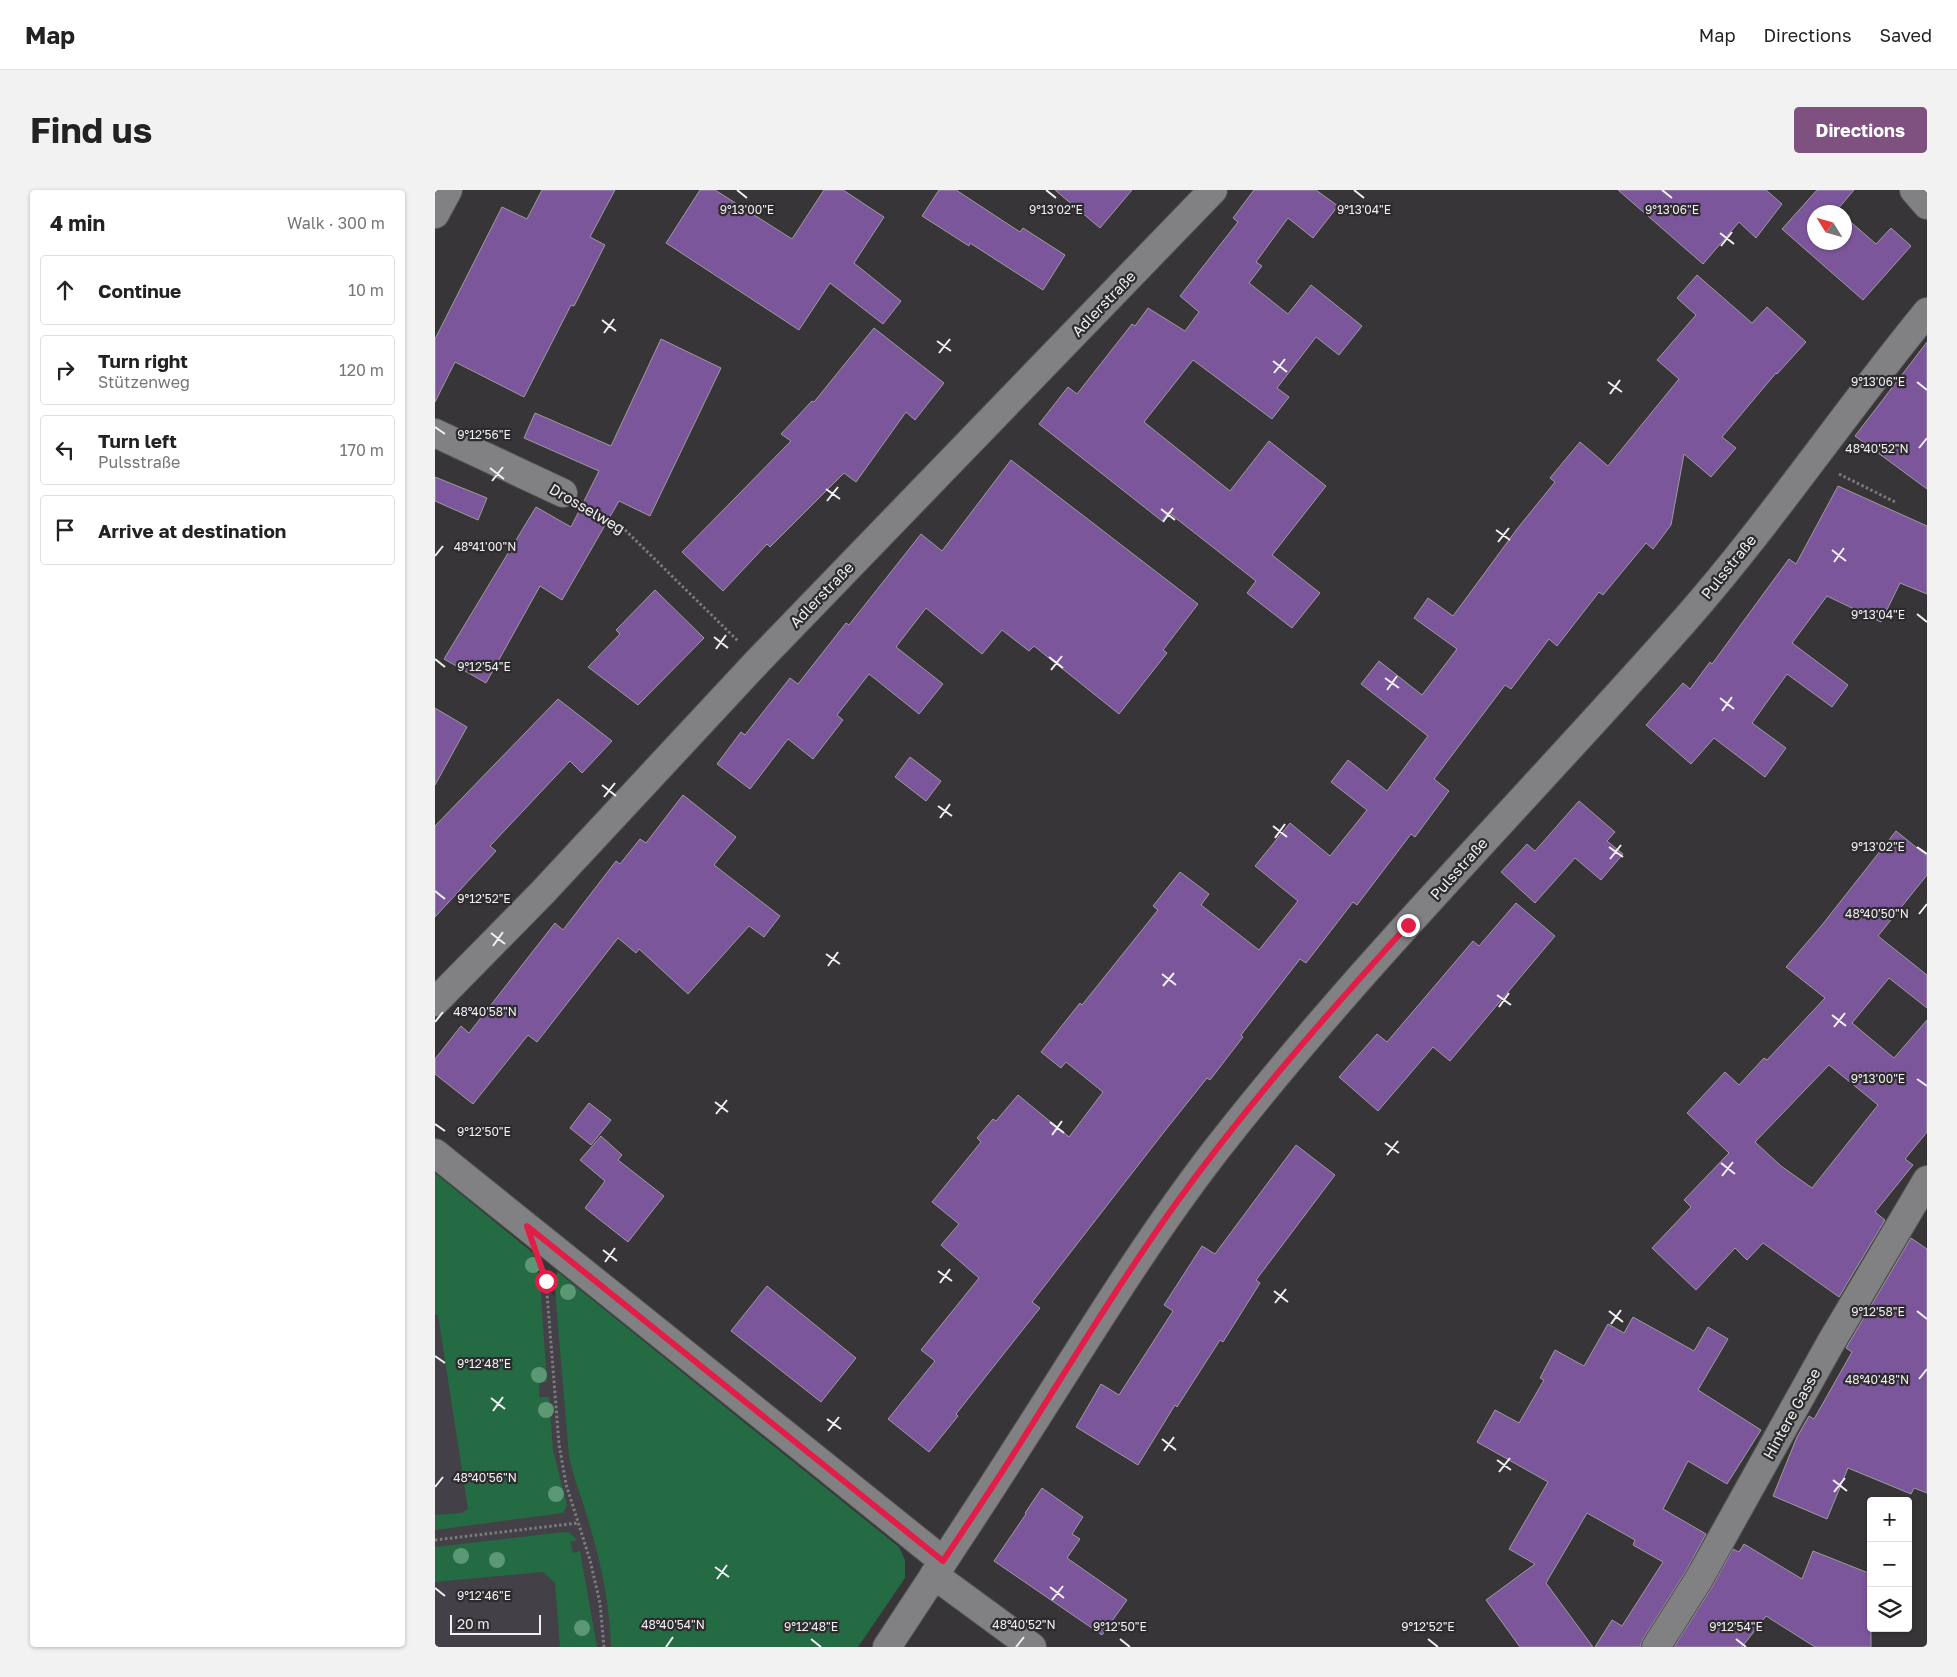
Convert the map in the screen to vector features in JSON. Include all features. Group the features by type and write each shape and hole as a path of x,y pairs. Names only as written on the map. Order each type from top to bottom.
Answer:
{"street":[{"path":"435,214 448,190"},
{"name":"Adlerstraße","path":"435,1002 543,892 759,661 1213,190"},
{"path":"1914,190 1927,206"},
{"name":"Pulsstraße","path":"887,1647 1131,1269 1177,1202 1248,1109 1347,992 1730,568 1927,312"},
{"name":"Drosselweg","path":"435,433 563,493"},
{"path":"435,1153 1033,1647"},
{"name":"Hintere Gasse","path":"1656,1647 1699,1579 1830,1344 1927,1180"}],"path":[{"path":"1812,461 1897,503"},
{"name":"Drosselweg","path":"563,493 621,526 759,661"},
{"path":"543,1272 546,1281 559,1444 566,1484 590,1560 600,1604 604,1647"},
{"path":"435,1540 578,1523"}],"shaded area":[{"path":"435,1199 893,1570 842,1647 435,1647"}],"green space":[{"path":"435,1173 533,1253 540,1282 547,1382 539,1382 539,1397 549,1397 553,1450 567,1506 563,1513 435,1530 435,1515 461,1513 468,1509 438,1315 435,1315"},
{"path":"558,1272 899,1547 905,1560 905,1578 858,1647 611,1647 608,1606 600,1564 569,1456 554,1278"},
{"path":"564,1532 570,1533 577,1540 570,1542 573,1553 580,1551 597,1647 560,1647 555,1583 543,1572 435,1582 435,1547"}],"building":[{"path":"542,190 615,190 590,237 605,245 574,306 571,305 524,397 455,362 435,402 435,339 502,207 527,219"},
{"path":"700,190 715,190 792,239 824,190 843,190 884,217 854,263 901,301 883,324 830,283 799,330 666,243"},
{"path":"939,190 956,190 1020,232 1023,228 1065,255 1043,290 970,243 969,246 922,216"},
{"path":"1055,190 1132,190 1100,228"},
{"path":"1254,190 1316,190 1338,206 1313,238 1288,218 1256,262 1262,266 1249,283 1288,314 1311,285 1362,326 1339,355 1316,337 1277,388 1289,397 1272,419 1193,360 1144,422 1230,491 1269,441 1326,486 1272,555 1320,593 1292,628 1247,593 1256,581 1168,512 1162,521 1039,424 1068,387 1077,394 1132,324 1135,326 1148,308 1185,331 1199,312 1180,296 1238,222 1233,218"},
{"path":"1618,190 1766,190 1782,204 1756,238 1739,222 1703,264"},
{"path":"1817,190 1854,190 1841,205 1807,205 1807,250 1852,250 1852,223 1876,244 1891,228 1911,246 1863,300 1782,229"},
{"path":"1697,275 1752,323 1767,307 1806,342 1776,373 1722,437 1736,448 1711,477 1684,454 1671,525 1653,549 1646,543 1603,595 1599,592 1557,646 1549,639 1511,689 1505,685 1434,779 1449,791 1415,837 1411,834 1357,905 1353,902 1306,963 1300,959 1241,1035 1243,1037 1210,1080 1207,1078 1032,1302 1040,1308 956,1414 958,1416 929,1452 888,1419 935,1361 921,1350 979,1278 941,1245 959,1224 932,1202 981,1142 977,1138 993,1119 996,1121 1018,1095 1069,1137 1103,1092 1066,1062 1061,1068 1041,1052 1080,1003 1082,1005 1158,910 1153,906 1180,872 1209,894 1201,905 1259,950 1298,901 1255,866 1290,823 1330,856 1367,810 1331,782 1348,760 1387,791 1428,736 1361,684 1379,661 1422,695 1457,649 1414,618 1428,598 1453,616 1517,529 1555,482 1550,478 1580,442 1608,466 1679,379 1657,360 1696,315 1677,298"},
{"path":"874,328 944,383 915,420 906,412 856,482 844,473 770,547 767,544 723,591 682,552 791,441 781,434 812,401 814,402"},
{"path":"661,339 721,368 650,516 619,501 562,600 540,586 486,683 444,659 536,507 571,527 599,471 524,438 535,413 611,446"},
{"path":"1927,342 1927,489 1855,436"},
{"path":"1011,460 1198,604 1163,650 1167,653 1119,714 1034,646 1029,651 1002,630 982,654 926,608 896,647 943,684 919,714 869,674 837,715 843,720 813,759 788,739 750,789 717,764 741,732 745,735 790,678 798,684 846,623 849,625 921,534 942,551"},
{"path":"435,477 487,498 478,520 435,501"},
{"path":"1838,486 1927,526 1927,594 1900,583 1881,622 1827,596 1792,643 1848,685 1832,707 1787,674 1752,723 1786,748 1765,777 1714,738 1691,764 1646,725 1683,683 1690,689 1710,662 1712,664 1789,559 1796,564"},
{"path":"655,590 704,638 638,705 588,667 620,634 616,630"},
{"path":"558,699 612,741 582,773 570,761 490,846 496,851 435,917 435,826"},
{"path":"435,708 467,727 435,785"},
{"path":"910,757 941,781 926,801 895,777"},
{"path":"683,795 736,837 714,865 780,916 764,937 749,926 688,994 639,949 636,953 618,938 537,1042 528,1035 473,1104 435,1074 435,1059 461,1026 469,1033 555,923 563,930 616,861 620,864 640,839 646,843"},
{"path":"1579,801 1615,832 1607,841 1623,854 1601,880 1575,858 1535,903 1501,872 1527,844 1535,851"},
{"path":"1896,831 1927,856 1927,875 1878,936 1927,975 1927,1008 1889,978 1852,1023 1894,1058 1927,1020 1927,1132 1905,1159 1913,1165 1875,1212 1885,1220 1839,1297 1763,1243 1747,1260 1735,1248 1696,1290 1652,1248 1691,1207 1684,1200 1729,1153 1687,1113 1725,1072 1739,1085 1764,1058 1767,1060 1825,998 1786,967 1822,925","holes":["1829,1065 1878,1105 1812,1188 1781,1166 1755,1142"]},
{"path":"1516,903 1555,936 1450,1061 1433,1047 1378,1111 1339,1077 1377,1034 1387,1042 1473,941 1479,946"},
{"path":"589,1103 611,1120 591,1145 570,1128"},
{"path":"601,1136 622,1155 618,1160 664,1196 628,1242 585,1208 605,1181 580,1160"},
{"path":"1296,1145 1335,1175 1256,1280 1260,1283 1223,1342 1220,1340 1177,1407 1175,1405 1138,1465 1076,1427 1101,1384 1119,1395 1173,1311 1164,1305 1202,1246 1215,1254"},
{"path":"1911,1238 1927,1249 1927,1493 1914,1488 1911,1494 1848,1468 1827,1519 1773,1496 1797,1437 1809,1416 1814,1419 1852,1352 1846,1348"},
{"path":"767,1286 856,1358 821,1402 731,1331"},
{"path":"1633,1317 1694,1351 1708,1327 1728,1339 1698,1390 1761,1430 1727,1484 1688,1461 1663,1509 1706,1534 1640,1647 1595,1647 1612,1620 1622,1626 1663,1562 1633,1545 1635,1540 1587,1513 1546,1583 1593,1647 1520,1647 1486,1600 1535,1564 1509,1549 1548,1482 1477,1442 1495,1410 1519,1423 1544,1380 1540,1378 1555,1350 1584,1366 1608,1324 1624,1333"},
{"path":"1042,1488 1083,1517 1072,1534 1080,1539 1067,1558 1127,1600 1102,1635 994,1561"},
{"path":"1744,1544 1802,1579 1813,1551 1867,1572 1867,1632 1871,1632 1871,1647 1815,1647 1766,1616 1742,1647 1674,1647 1712,1587 1733,1549 1739,1552"}],"route":[{"path":"546,1281 527,1226 943,1561 1086,1338 1177,1202 1248,1109 1347,992 1408,925"}]}
